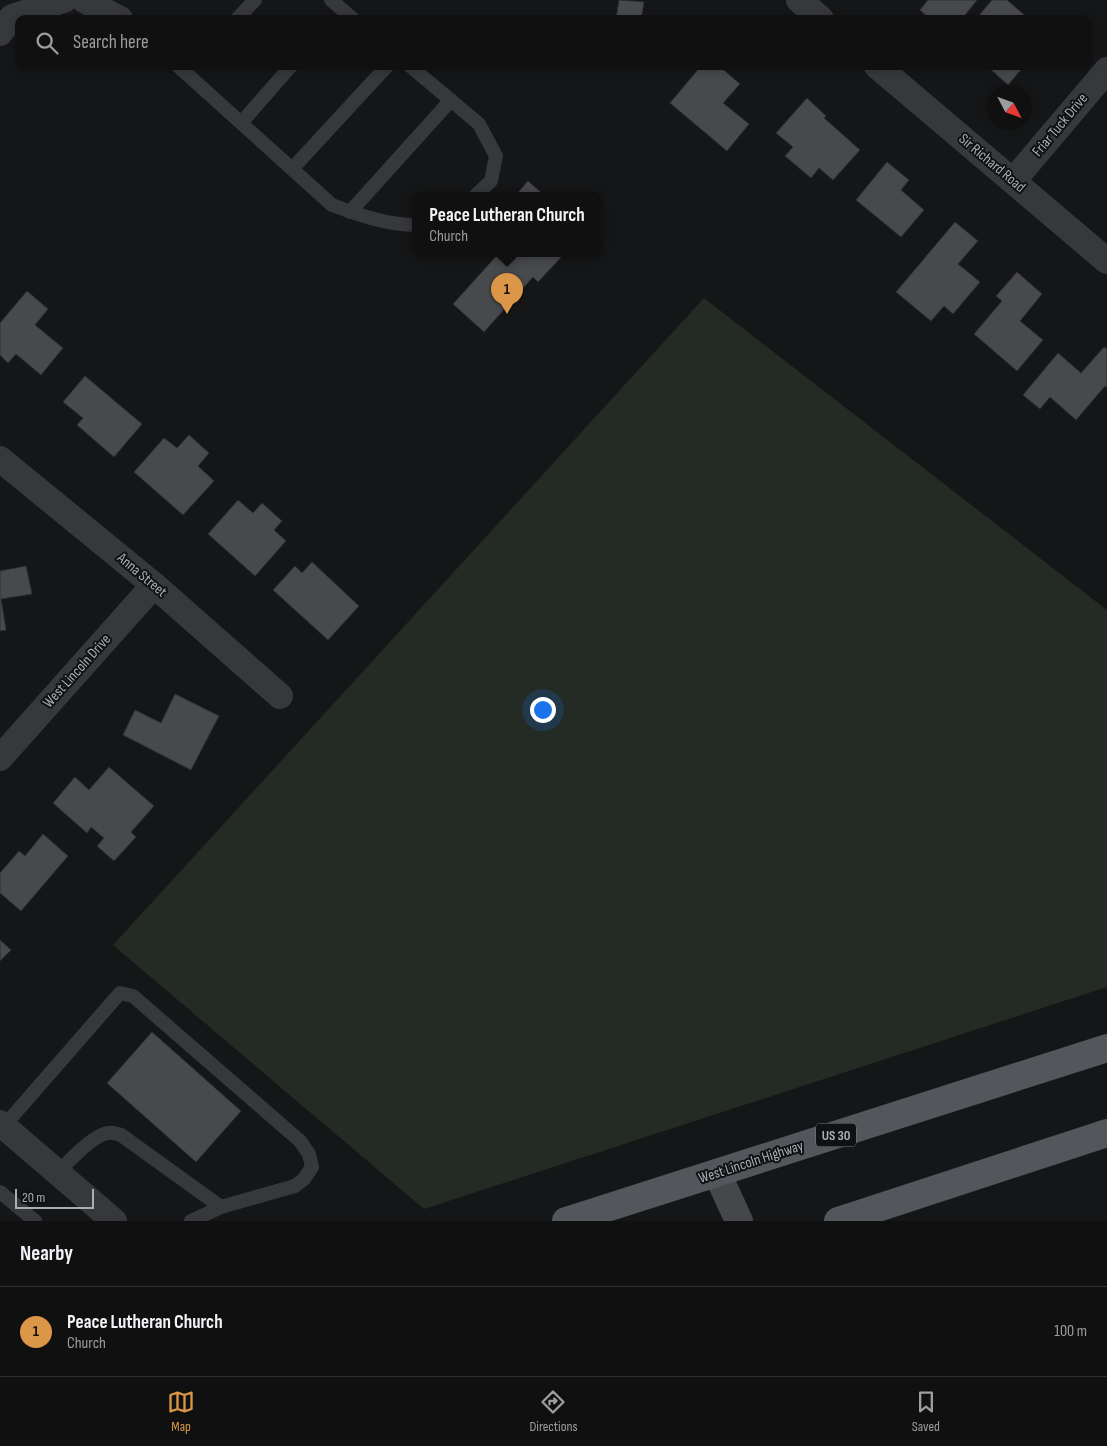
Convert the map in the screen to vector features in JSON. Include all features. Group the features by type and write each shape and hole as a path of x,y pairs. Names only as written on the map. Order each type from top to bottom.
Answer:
{"main road":[{"name":"West Lincoln Highway","path":"566,1221 1107,1048"},
{"path":"838,1221 1107,1132"}],"street":[{"path":"18,15 64,0"},
{"path":"84,0 112,15"},
{"path":"799,0 816,15"},
{"path":"0,33 12,17 15,16"},
{"name":"Sir Richard Road","path":"883,70 1107,261"},
{"name":"Friar Tuck Drive","path":"1013,181 1107,70"},
{"name":"Anna Street","path":"0,459 154,585 280,696"},
{"name":"West Lincoln Drive","path":"0,758 154,585"},
{"path":"2,1124 58,1172 102,1218"},
{"path":"717,1173 738,1221"}],"lane":[{"path":"241,15 255,0"},
{"path":"331,0 338,14"},
{"path":"187,70 241,123 332,205 350,212 399,225 412,225"},
{"path":"241,123 287,70"},
{"path":"292,169 383,70"},
{"path":"415,70 479,124 496,156 491,181 479,192"},
{"path":"350,212 451,100"},
{"path":"2,1124 120,993 133,996 300,1141 309,1154 312,1167 304,1179 295,1186 221,1207 190,1221"},
{"path":"58,1172 89,1143 108,1132 121,1135 221,1207"},
{"path":"0,1192 35,1221"}],"shaded area":[{"path":"704,298 1107,610 1107,987 424,1209 113,945"}],"building":[{"path":"619,0 644,2 642,15 617,15"},
{"path":"928,0 977,0 965,15 926,15 920,10"},
{"path":"992,0 1007,0 1024,15 979,15"},
{"path":"698,70 724,70 740,84 723,103 749,124 727,151 670,103"},
{"path":"991,70 1021,70 1008,85"},
{"path":"807,98 826,116 824,118 860,150 833,180 819,168 811,178 785,156 793,147 776,133"},
{"path":"887,162 909,180 901,190 924,210 901,237 856,200"},
{"path":"528,181 541,192 519,192"},
{"path":"955,222 978,241 958,264 980,282 953,314 944,306 931,321 896,292"},
{"path":"495,257 561,257 538,282 533,277 484,332 453,304"},
{"path":"1017,272 1042,294 1020,321 1043,340 1017,371 974,334 1002,301 996,296"},
{"path":"27,291 48,309 35,325 63,348 41,375 16,354 8,363 0,355 0,323"},
{"path":"1104,347 1107,349 1107,388 1105,386 1076,420 1050,397 1040,409 1023,395 1058,353 1081,373"},
{"path":"85,376 142,424 114,457 77,425 83,418 63,402"},
{"path":"189,435 209,453 198,466 214,481 183,515 134,472 164,438 177,448"},
{"path":"238,500 253,513 262,503 282,521 274,530 286,541 255,576 208,534"},
{"path":"312,562 359,606 328,640 273,590 295,566 302,573"},
{"path":"26,566 32,594 1,599 6,630 0,631 0,571"},
{"path":"175,694 219,716 191,770 123,735 135,710 161,723"},
{"path":"109,767 154,806 131,832 136,837 114,861 97,846 104,838 91,827 87,833 53,803 75,777 89,790"},
{"path":"43,834 68,856 21,911 0,893 0,873 19,851 25,856"},
{"path":"0,940 11,950 0,961"},
{"path":"152,1032 241,1111 196,1162 107,1083"}],"place":[{"name":"Peace Lutheran Church","path":"507,314"}]}
